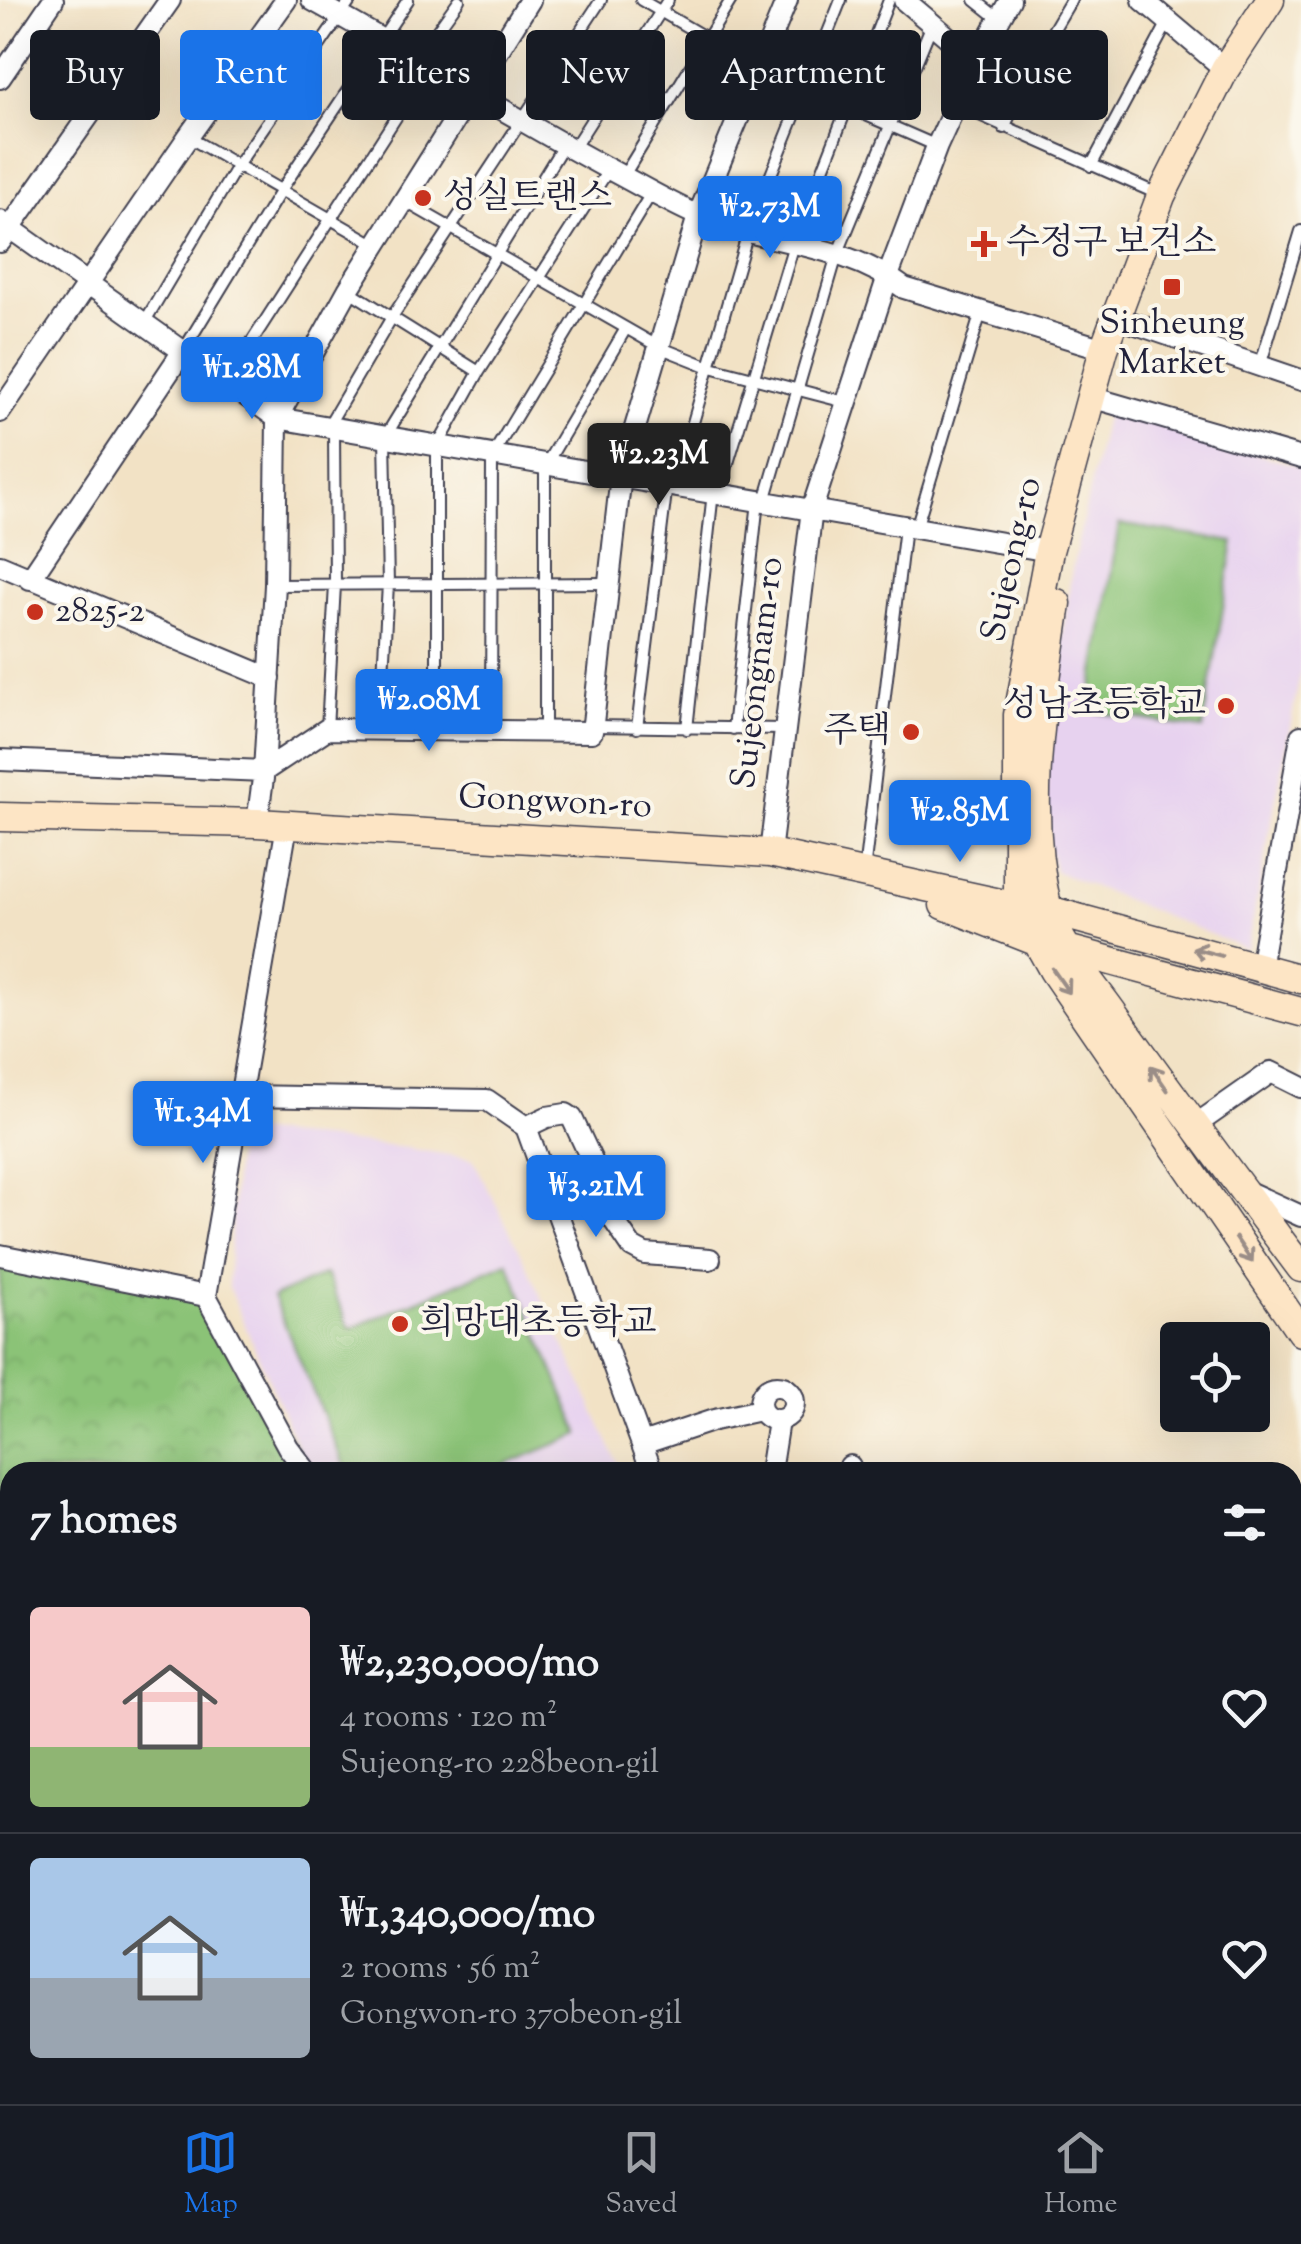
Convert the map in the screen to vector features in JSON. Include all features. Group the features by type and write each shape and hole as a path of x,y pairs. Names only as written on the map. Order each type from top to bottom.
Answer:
{"main road":[{"name":"Sujeong-ro","path":"1270,0 1225,69 1161,196 1104,348 1049,551 1018,715 1018,908 1033,940 1301,1332"},
{"name":"Sujeong-ro","path":"1289,0 1200,136 1124,320 1062,569 1038,736 1035,834 1048,910 1066,946 1301,1268"},
{"name":"Gongwon-ro","path":"0,817 257,822 770,853 1018,908 1048,910 1301,979"},
{"name":"Gongwon-ro","path":"864,874 1033,940 1301,1012"}],"street":[{"path":"0,78 52,0"},
{"path":"170,0 3,230 88,284 278,418 1049,551"},
{"path":"0,412 286,0"},
{"path":"312,0 346,8 372,30"},
{"path":"506,38 530,0"},
{"path":"775,30 788,0"},
{"path":"904,0 941,32"},
{"name":"Sujeongnam-ro","path":"993,30 1010,0"},
{"path":"1143,0 1225,69"},
{"path":"506,112 698,216 748,232 795,241 888,276 904,288 1104,348"},
{"path":"257,822 264,772 275,585 278,418 348,290 454,120"},
{"path":"0,760 264,772 327,728 491,732 592,729 621,475 698,216 737,120"},
{"name":"Sujeongnam-ro","path":"770,853 812,509 888,276 950,120"},
{"path":"1124,320 1301,380"},
{"path":"30,578 183,351"},
{"path":"1101,400 1301,458"},
{"path":"0,566 270,678"},
{"path":"1260,967 1293,825 1300,746"},
{"path":"287,825 206,1296 299,1462"},
{"path":"1194,1126 1271,1072 1301,1087"},
{"path":"240,1096 487,1100 526,1127 648,1462"},
{"path":"526,1127 566,1114 572,1118 601,1180 614,1222 632,1247 645,1254 710,1259"},
{"path":"1242,1190 1301,1216"},
{"path":"0,1255 206,1296"},
{"path":"642,1444 714,1420 769,1415 770,1462"}],"lane":[{"path":"388,30 408,0"},
{"path":"442,30 459,0"},
{"path":"327,728 335,584 330,427 392,317 601,0"},
{"path":"642,0 690,30"},
{"path":"380,730 388,584 385,437 438,346 668,0"},
{"path":"712,30 731,0"},
{"path":"829,30 841,0"},
{"path":"877,30 889,0"},
{"path":"975,0 999,30"},
{"path":"1054,30 1071,0"},
{"path":"144,323 236,166 346,8"},
{"path":"1091,166 1168,22"},
{"path":"733,728 762,500 837,255 932,24"},
{"path":"437,730 437,447 540,280 685,71"},
{"path":"183,351 342,99"},
{"path":"227,380 389,120"},
{"path":"637,728 671,484 748,232 792,120"},
{"path":"687,729 716,492 795,241 842,120"},
{"path":"880,120 938,146"},
{"path":"988,120 1161,196"},
{"path":"1004,128 1008,120"},
{"path":"188,136 376,245"},
{"path":"491,732 492,456 652,192"},
{"path":"404,200 659,347 708,366 846,402"},
{"path":"1260,366 1301,231"},
{"path":"348,290 480,372"},
{"path":"864,874 910,527 981,311"},
{"path":"545,732 545,466 625,330"},
{"path":"275,585 610,583"},
{"path":"592,729 784,729"}],"shaded area":[{"path":"1107,409 1301,467 1301,670 1247,949 1055,871 1045,835 1048,737 1072,570"},
{"name":"희망대초등학교","path":"237,1130 473,1159 525,1261 617,1462 308,1462 300,1452 228,1286"}],"green space":[{"path":"1119,524 1234,542 1203,729 1089,711"},
{"path":"0,1259 199,1298 306,1462 0,1462"},
{"path":"508,1262 580,1434 512,1462 343,1462 273,1297 326,1274 350,1329"}],"place":[{"name":"성실트랜스","path":"423,198"},
{"name":"수정구 보건소","path":"984,244"},
{"name":"Sinheung Market","path":"1172,287"},
{"name":"2825-2","path":"35,612"},
{"name":"성남초등학교","path":"1226,706"},
{"name":"주택","path":"911,732"},
{"name":"희망대초등학교","path":"400,1324"}]}
